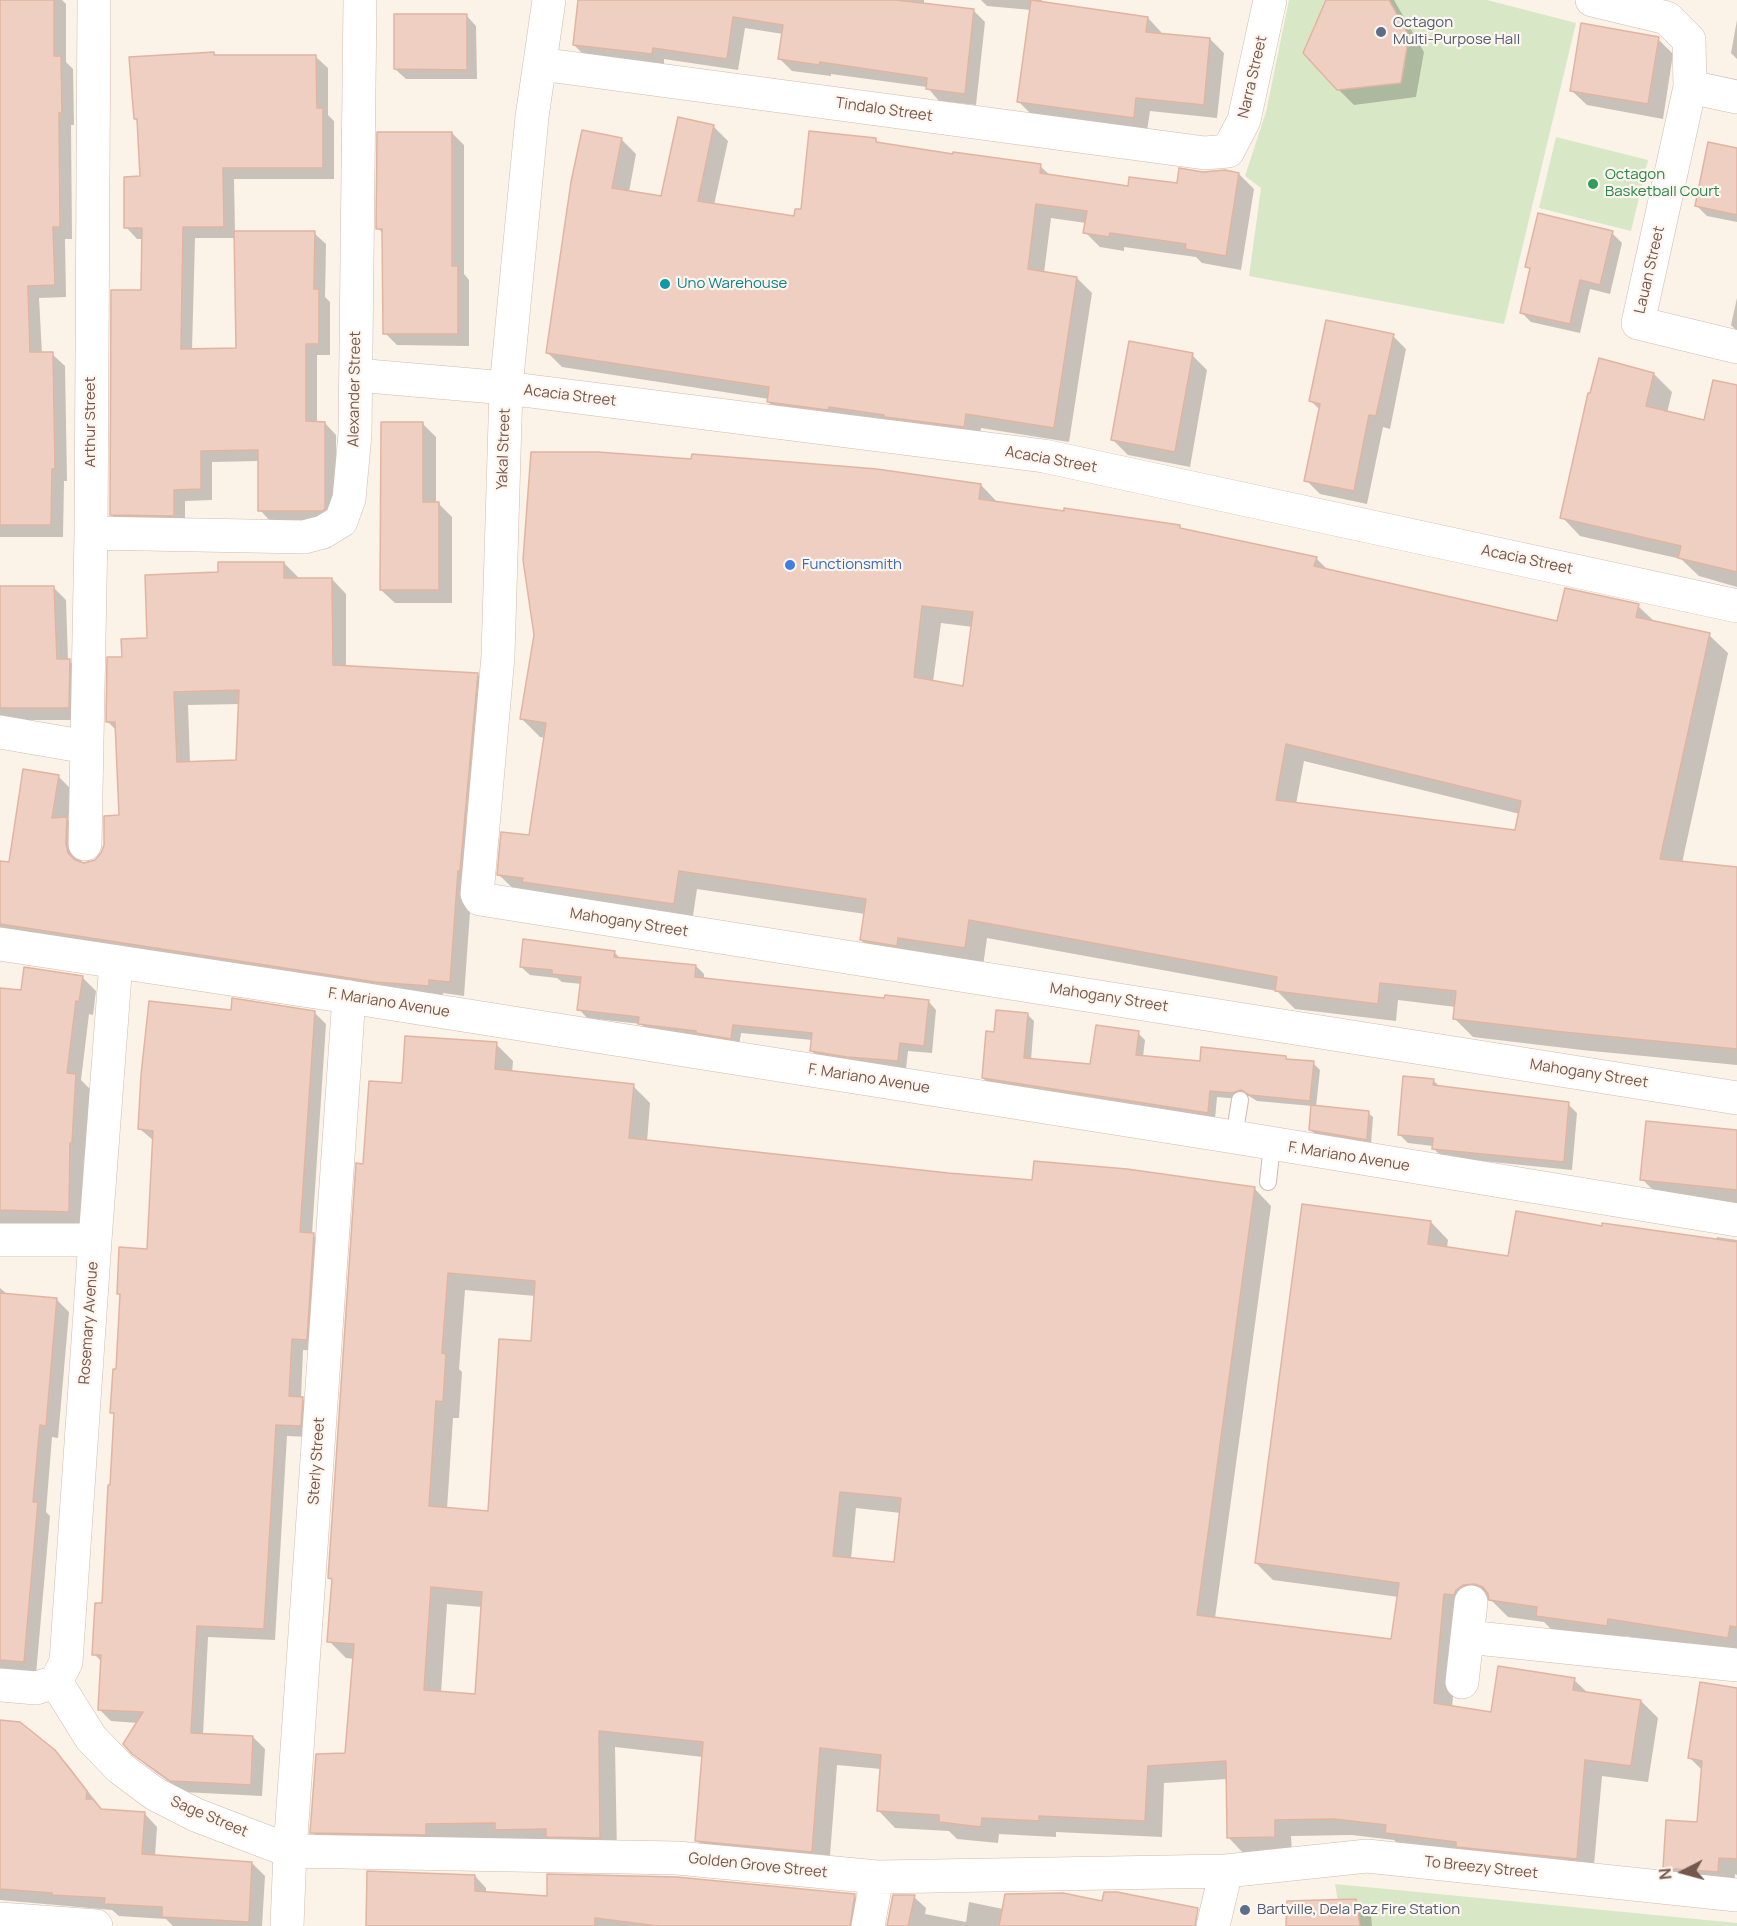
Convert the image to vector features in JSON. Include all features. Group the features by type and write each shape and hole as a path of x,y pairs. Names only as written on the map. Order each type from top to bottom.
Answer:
{"street":[{"name":"Arthur Street","path":"85,844 91,533 94,0"},
{"name":"Alexander Street","path":"91,533 304,537 322,532 341,521 349,499 355,434 360,0"},
{"name":"Yakal Street","path":"480,899 477,894 498,656 506,388 532,117 549,0"},
{"name":"Narra Street","path":"1228,151 1244,120 1270,0"},
{"name":"Lauan Street","path":"1592,0 1667,18 1689,40 1690,87 1638,323 1737,346"},
{"name":"Tindalo Street","path":"540,64 1205,153 1228,151"},
{"path":"1690,87 1737,97"},
{"name":"Acacia Street","path":"356,375 506,388 1044,456 1737,606"},
{"path":"0,732 87,747"},
{"name":"Mahogany Street","path":"480,899 1737,1098"},
{"name":"F. Mariano Avenue","path":"0,944 1234,1137 1737,1220"},
{"name":"Rosemary Avenue","path":"56,1682 66,1662 94,1240 116,962"},
{"name":"Sterly Street","path":"288,1926 290,1851 349,997"},
{"path":"0,1240 94,1240"},
{"path":"1462,1682 1471,1602"},
{"path":"1467,1637 1737,1665"},
{"path":"0,1685 36,1688 56,1682"},
{"name":"Sage Street","path":"56,1682 91,1738 120,1768 155,1794 196,1815 290,1851"},
{"name":"Golden Grove Street","path":"290,1851 677,1858 877,1878 1226,1871"},
{"name":"To Breezy Street","path":"1226,1871 1367,1856 1737,1894"},
{"path":"1213,1926 1226,1871"},
{"path":"868,1926 877,1878"},
{"path":"0,1919 96,1926"}],"lane":[{"path":"1234,1137 1240,1100"},
{"path":"1269,1182 1272,1144"}],"green space":[{"path":"1289,0 1487,0 1576,23 1504,324 1249,276 1261,188 1245,176 1266,112"},
{"name":"Octagon Basketball Court","path":"1556,137 1648,160 1631,231 1539,208"},
{"path":"1335,1884 1737,1923 1737,1926 1342,1926"}],"building":[{"path":"0,0 54,0 54,56 61,56 60,227 53,227 55,285 28,286 30,352 53,352 55,469 52,469 51,525 0,525"},
{"path":"578,0 896,0 974,9 965,94 926,89 927,78 820,62 819,65 778,59 783,25 733,17 727,59 653,48 652,54 573,45"},
{"path":"1031,0 1148,17 1146,32 1210,38 1204,105 1136,98 1134,118 1017,102"},
{"path":"1326,0 1389,0 1409,36 1401,83 1337,90 1303,53"},
{"path":"394,14 467,14 467,70 394,69"},
{"path":"1581,23 1659,37 1648,104 1570,91"},
{"path":"214,52 214,55 316,55 317,108 323,108 323,168 223,168 224,227 183,227 181,349 236,348 234,231 315,231 314,289 319,289 319,344 306,344 306,421 325,422 325,509 322,511 258,511 258,450 201,451 201,489 174,490 174,516 110,515 111,290 141,290 142,228 124,228 124,177 140,176 137,119 134,119 129,57"},
{"path":"678,117 714,125 698,201 794,216 795,209 801,209 809,131 876,138 876,142 1041,164 1040,173 1128,186 1129,177 1177,183 1179,168 1203,172 1225,170 1239,173 1226,256 1185,249 1186,244 1110,233 1109,237 1083,233 1087,211 1036,204 1028,269 1077,277 1054,428 966,414 964,427 884,417 884,415 829,407 828,410 767,402 769,387 546,353 571,182 582,130 622,138 612,188 661,196"},
{"path":"377,132 452,132 452,266 458,266 458,334 383,334 382,229 376,229"},
{"path":"1708,142 1737,148 1737,215 1695,206"},
{"path":"1538,213 1613,231 1600,285 1580,280 1570,324 1520,313 1530,268 1525,267"},
{"path":"1326,320 1394,334 1376,416 1369,415 1354,491 1304,481 1320,404 1309,401"},
{"path":"1129,341 1193,353 1175,452 1111,440"},
{"path":"1599,358 1654,373 1646,406 1704,420 1713,380 1737,385 1737,572 1678,558 1681,546 1560,518 1588,393 1590,393"},
{"path":"381,422 423,422 423,502 439,502 439,590 380,590"},
{"path":"531,452 598,452 691,459 692,454 877,469 981,484 979,499 1064,511 1064,508 1180,525 1180,528 1317,557 1314,566 1557,621 1565,588 1639,604 1636,617 1710,633 1660,859 1737,867 1737,1049 1453,1019 1456,991 1380,983 1378,1004 1275,991 1277,977 969,920 965,948 898,938 897,946 860,940 866,899 679,871 674,904 522,882 523,878 497,875 501,832 529,835 546,723 520,719 534,635 523,560","holes":["922,606 973,612 963,686 914,677","1286,744 1521,801 1515,830 1276,800"]},
{"path":"218,562 284,562 284,578 332,578 333,665 478,673 460,871 458,871 450,982 429,980 429,986 375,982 0,924 0,861 9,862 23,769 59,775 52,818 67,817 66,844 68,853 75,860 84,863 95,860 104,845 104,816 119,815 115,722 106,722 107,657 122,657 121,639 147,638 145,575 218,572","holes":["239,690 236,760 177,762 174,692"]},
{"path":"0,586 54,586 57,659 70,659 69,708 0,708"},
{"path":"523,939 615,951 614,957 696,965 695,977 884,998 885,995 929,1000 924,1046 900,1043 898,1061 847,1057 810,1051 812,1033 733,1025 731,1039 696,1033 696,1031 638,1024 639,1017 577,1010 581,977 552,974 552,970 520,967"},
{"path":"24,967 83,976 79,1002 76,1001 67,1073 76,1074 72,1143 70,1143 69,1212 0,1210 0,988 21,990"},
{"path":"232,998 315,1011 300,1232 314,1233 307,1340 292,1339 289,1396 303,1397 301,1426 276,1425 264,1629 197,1626 191,1733 253,1736 251,1785 170,1781 132,1754 123,1744 143,1712 98,1710 101,1655 92,1655 95,1603 102,1603 108,1485 110,1485 114,1413 110,1413 113,1369 116,1369 120,1294 117,1294 119,1247 147,1249 153,1131 138,1129 149,1001 231,1010"},
{"path":"996,1010 1028,1013 1024,1058 1090,1064 1096,1025 1139,1031 1136,1055 1200,1061 1201,1047 1314,1061 1310,1101 1249,1095 1241,1090 1232,1093 1210,1091 1208,1113 982,1078 986,1031 994,1032"},
{"path":"405,1036 497,1042 495,1069 634,1084 629,1138 1032,1180 1034,1161 1127,1169 1255,1187 1197,1615 1391,1639 1399,1583 1255,1563 1302,1204 1431,1221 1428,1244 1508,1256 1516,1211 1602,1226 1602,1223 1737,1242 1737,1627 1730,1626 1728,1638 1608,1619 1607,1626 1536,1616 1537,1607 1489,1600 1483,1587 1474,1584 1463,1585 1456,1590 1454,1595 1444,1594 1434,1703 1491,1712 1498,1666 1575,1678 1573,1690 1641,1700 1631,1766 1585,1760 1577,1859 1456,1847 1456,1842 1385,1833 1386,1825 1334,1819 1275,1820 1275,1837 1227,1838 1226,1761 1148,1766 1145,1821 1039,1816 1039,1821 982,1818 981,1827 939,1822 939,1815 877,1811 881,1755 820,1748 812,1852 695,1841 703,1742 599,1731 600,1838 546,1837 546,1829 495,1830 495,1823 426,1824 426,1835 310,1833 316,1754 345,1753 354,1644 327,1642 332,1579 328,1578 356,1163 363,1164 369,1081 402,1083","holes":["448,1273 535,1281 531,1341 499,1339 488,1511 429,1506 436,1401 443,1402 446,1354 442,1353","840,1492 901,1498 894,1562 833,1556","431,1587 482,1592 475,1694 424,1690"]},
{"path":"1403,1076 1434,1079 1433,1085 1569,1102 1564,1162 1432,1149 1433,1138 1398,1135"},
{"path":"1311,1105 1369,1111 1367,1140 1309,1130"},
{"path":"1646,1121 1737,1130 1737,1190 1640,1180"},
{"path":"0,1293 57,1298 46,1426 40,1425 33,1502 38,1502 24,1662 0,1660"},
{"path":"1700,1682 1737,1688 1737,1859 1719,1858 1718,1872 1663,1868 1666,1820 1697,1822 1702,1761 1688,1758"},
{"path":"0,1720 20,1722 55,1750 87,1791 86,1799 93,1799 101,1809 145,1812 142,1854 252,1862 249,1922 162,1917 162,1907 104,1904 105,1898 0,1889"},
{"path":"367,1871 475,1875 475,1891 547,1896 547,1874 676,1877 855,1894 850,1926 658,1926 595,1918 595,1926 366,1926"},
{"path":"1104,1892 1117,1892 1198,1908 1195,1926 999,1926 1005,1894 1063,1893 1102,1901"},
{"path":"893,1895 915,1895 908,1926 887,1926"},
{"path":"1356,1899 1360,1926 1286,1926 1287,1901"}],"place":[{"name":"Octagon Multi-Purpose Hall","path":"1381,32"},
{"name":"Octagon Basketball Court","path":"1593,184"},
{"name":"Uno Warehouse","path":"665,284"},
{"name":"Functionsmith","path":"790,565"},
{"name":"Bartville, Dela Paz Fire Station","path":"1245,1910"}]}
